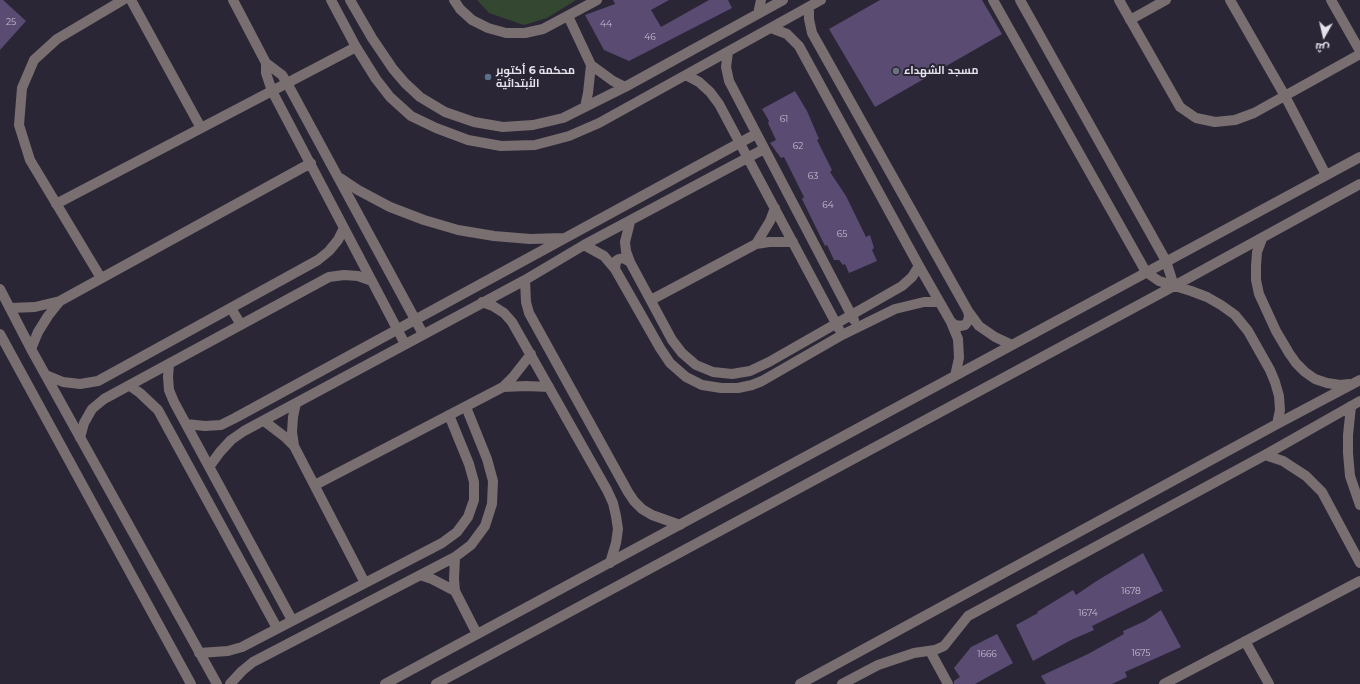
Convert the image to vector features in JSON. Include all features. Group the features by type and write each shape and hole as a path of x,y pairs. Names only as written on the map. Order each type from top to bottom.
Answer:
{"street":[{"path":"101,278 30,160 19,125 22,88 34,60 57,39 123,0"},
{"path":"131,0 201,128"},
{"path":"233,0 266,63 282,75 287,83 423,334"},
{"path":"331,0 356,47 376,79 390,97 411,116 436,128 468,140 501,146 535,145 569,136 599,123 821,0"},
{"path":"350,0 372,38 393,69 420,97 445,112 474,122 503,126 534,125 562,118 625,87 783,0"},
{"path":"454,0 460,9 472,20 488,28 506,33 525,33 543,29 597,0"},
{"path":"758,14 761,0"},
{"path":"993,0 1146,272 1159,282 1206,297 1221,305 1235,315 1248,331 1276,382 1280,410 1277,424"},
{"path":"1020,0 1166,261 1174,286"},
{"path":"1119,0 1180,107 1196,118 1215,122 1235,120 1254,113 1360,54"},
{"path":"1130,20 1166,0"},
{"path":"1230,0 1285,96 1326,175"},
{"path":"1332,0 1360,51"},
{"path":"809,7 809,19 812,33 968,311 980,326 995,337 1012,345"},
{"path":"568,16 591,65 585,107"},
{"path":"771,28 787,34 800,46 951,322 958,339 960,358 955,376"},
{"path":"807,59 807,50 810,47 813,46 822,49"},
{"path":"56,204 356,47"},
{"path":"728,52 726,67 729,82 858,327"},
{"path":"266,63 266,73 272,91 405,344"},
{"path":"591,65 625,87"},
{"path":"686,75 699,82 710,92 719,104 842,335"},
{"path":"186,424 205,426 221,425 235,418 756,134"},
{"path":"209,467 230,440 482,302 526,280 584,245 630,222 764,149"},
{"path":"385,684 1360,157"},
{"path":"10,308 35,307 60,301 311,163"},
{"path":"338,177 358,190 390,207 424,220 458,230 494,236 530,239 566,238"},
{"path":"436,684 1360,184"},
{"path":"756,244 770,221 775,208"},
{"path":"630,222 625,242 626,251 630,262 672,340 682,353 696,365 713,372 732,374 750,371 769,362 902,286 912,277 919,266"},
{"path":"46,375 63,382 80,384 98,381 318,260 333,246 344,228"},
{"path":"1262,238 1256,266 1256,280 1259,294 1276,331 1289,353 1300,368 1316,379 1327,383 1340,385 1356,382"},
{"path":"651,300 756,244 793,242"},
{"path":"584,245 604,256 615,269 670,363 686,377 702,385 721,388 738,388 752,385 762,381 842,335 895,309 924,302 939,302"},
{"path":"615,269 615,265 619,259 623,258 630,262"},
{"path":"80,438 84,423 92,409 104,399 330,277 351,275 372,281"},
{"path":"526,280 526,302 529,313 628,492 642,509 680,525"},
{"path":"0,289 31,349 217,684"},
{"path":"31,349 44,321 60,301"},
{"path":"482,302 493,306 504,313 519,332 608,490 613,503 618,529 610,563"},
{"path":"231,308 241,325"},
{"path":"951,322 955,325 965,325 968,321 968,311"},
{"path":"519,332 534,323"},
{"path":"0,334 191,684"},
{"path":"314,485 503,387 518,372 531,354"},
{"path":"169,364 169,390 174,402 292,620"},
{"path":"800,684 1356,382"},
{"path":"130,386 158,410 277,628"},
{"path":"503,387 549,387"},
{"path":"842,684 878,665 914,653 930,651 944,646 968,616 1265,455 1360,401"},
{"path":"158,410 174,402"},
{"path":"294,446 292,432 296,403"},
{"path":"1351,406 1348,435 1350,476 1360,505"},
{"path":"230,684 253,662 455,557 471,545 484,526 492,504 493,481 487,459 466,407"},
{"path":"199,653 228,651 242,647 442,543 457,532 468,518 474,500 474,482 469,464 449,415"},
{"path":"264,421 294,446 365,583"},
{"path":"1265,455 1282,461 1306,476 1322,492 1360,563"},
{"path":"455,557 455,590 477,634"},
{"path":"420,575 455,590"},
{"path":"1164,684 1360,581"},
{"path":"1245,641 1269,684"},
{"path":"930,651 948,684"}],"green space":[{"path":"477,0 576,0 547,18 524,25 489,13"}],"building":[{"path":"0,0 3,0 26,21 0,50"},
{"path":"613,0 669,0 651,10 661,27 709,0 728,0 732,8 629,61 604,50 585,15 615,4"},
{"name":"مسجد الشهداء","path":"880,0 982,0 1002,34 875,107 829,29"},
{"path":"795,91 807,111 819,139 817,140 832,170 830,172 846,196 866,237 870,235 874,248 872,250 877,261 849,273 845,264 843,265 839,260 834,260 827,245 825,246 802,199 804,197 784,157 781,158 770,143 776,140 768,123 769,121 762,109"},
{"path":"1143,553 1163,591 1092,626 1094,630 1071,640 1033,661 1016,625 1038,613 1037,612 1073,590 1076,595"},
{"path":"1161,610 1181,647 1125,672 1127,677 1112,684 1046,684 1041,676 1088,654 1124,634 1123,631 1145,621"},
{"path":"997,634 1013,663 975,684 954,684 954,681 960,677 954,668 971,647"}],"place":[{"name":"مسجد الشهداء","path":"896,71"},
{"name":"محكمة 6 أكتوبر الأبتدائية","path":"488,77"}]}
